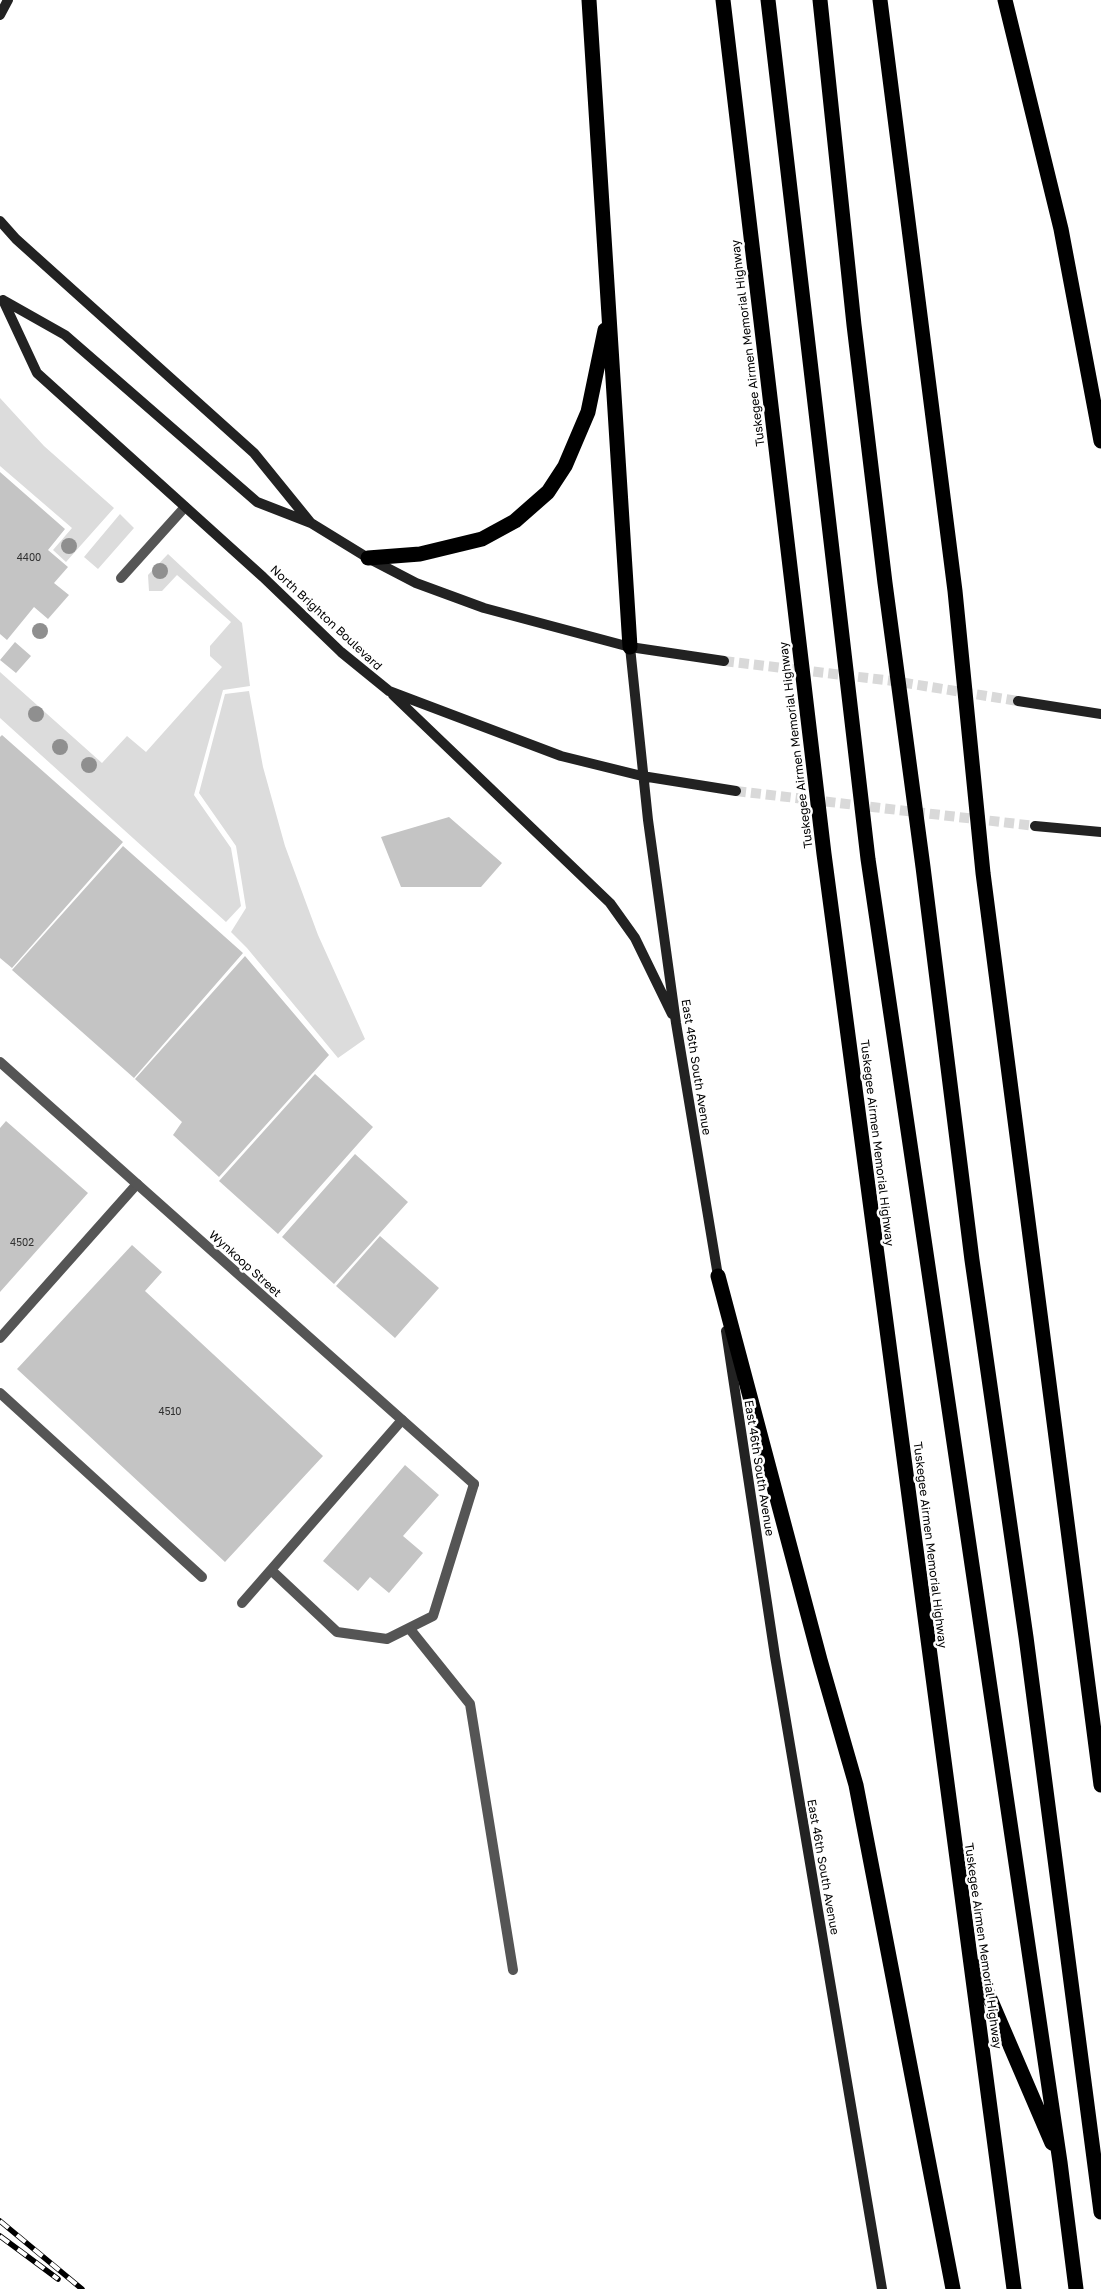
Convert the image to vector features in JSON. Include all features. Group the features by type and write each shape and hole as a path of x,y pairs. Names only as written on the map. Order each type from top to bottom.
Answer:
{"highway":[{"path":"589,0 630,647"},
{"name":"Tuskegee Airmen Memorial Highway","path":"723,0 824,854 968,1946 1000,2170 1014,2289"},
{"path":"768,0 868,859 1060,2162 1076,2289"},
{"path":"820,0 854,325 885,583 972,1260 1026,1637 1101,2212"},
{"path":"880,0 955,591 983,873 1101,1785"},
{"path":"1005,0 1061,229 1101,441"},
{"path":"368,558 420,554 482,539 515,521 548,492 565,466 588,412 609,309"},
{"path":"718,1276 820,1660 856,1785 953,2289"},
{"path":"968,1946 1060,2162"}],"main road":[{"path":"0,15 8,0"},
{"path":"0,221 16,239 254,453 311,523"},
{"name":"North Brighton Boulevard","path":"2,299 65,335 257,502 311,523 368,558 416,584 484,608 630,647 724,661"},
{"name":"North Brighton Boulevard","path":"2,299 37,373 263,577 341,652 389,691 562,756 642,776 736,791"},
{"name":"East 46th South Avenue","path":"630,647 642,776 676,1023 718,1276 775,1656 882,2289"},
{"path":"389,691 610,903 635,938 676,1023"},
{"path":"1018,701 1101,714"},
{"path":"1035,826 1101,832"}],"street":[{"path":"121,578 185,507"},
{"name":"Wynkoop Street","path":"0,1062 474,1484 433,1616 409,1628"},
{"path":"0,1338 137,1184"},
{"path":"0,1393 202,1578"},
{"path":"242,1603 402,1420"},
{"path":"271,1570 337,1632 387,1639 409,1628 470,1704 513,1970"}],"shaded area":[{"path":"0,398 44,446 114,508 66,562 53,550 72,528 0,466"},
{"path":"120,514 134,528 98,569 84,557"},
{"path":"168,554 242,623 250,686 223,690 194,795 231,848 241,906 226,922 0,718 0,672 102,763 127,736 146,752 222,667 210,656 210,646 231,622 177,575 162,591 149,591 148,575"},
{"path":"249,691 263,767 285,846 318,935 365,1039 338,1058 247,948 231,932 246,908 236,846 199,793 225,694"}],"building":[{"path":"0,472 65,529 48,550 68,567 54,583 69,595 48,619 34,607 7,640 0,634"},
{"path":"15,642 31,656 16,673 0,660"},
{"path":"2,735 123,842 12,968 0,958 0,737"},
{"path":"449,817 502,863 481,887 401,887 381,837"},
{"path":"123,846 243,953 134,1078 12,970"},
{"path":"245,956 329,1055 219,1177 173,1135 182,1122 135,1079"},
{"path":"315,1074 373,1127 278,1234 219,1181"},
{"path":"6,1121 88,1193 0,1292 0,1128"},
{"path":"355,1154 408,1202 334,1284 282,1237"},
{"path":"380,1236 439,1288 395,1338 336,1286"},
{"path":"132,1245 162,1272 145,1291 323,1456 225,1562 17,1369"},
{"path":"405,1465 439,1495 403,1536 423,1553 389,1593 370,1577 358,1591 323,1561"}],"tunnel":[{"path":"724,661 893,681 1018,701"},
{"path":"736,791 1035,826"}],"railway":[{"path":"0,2221 82,2289"},
{"path":"0,2236 58,2279"}]}
